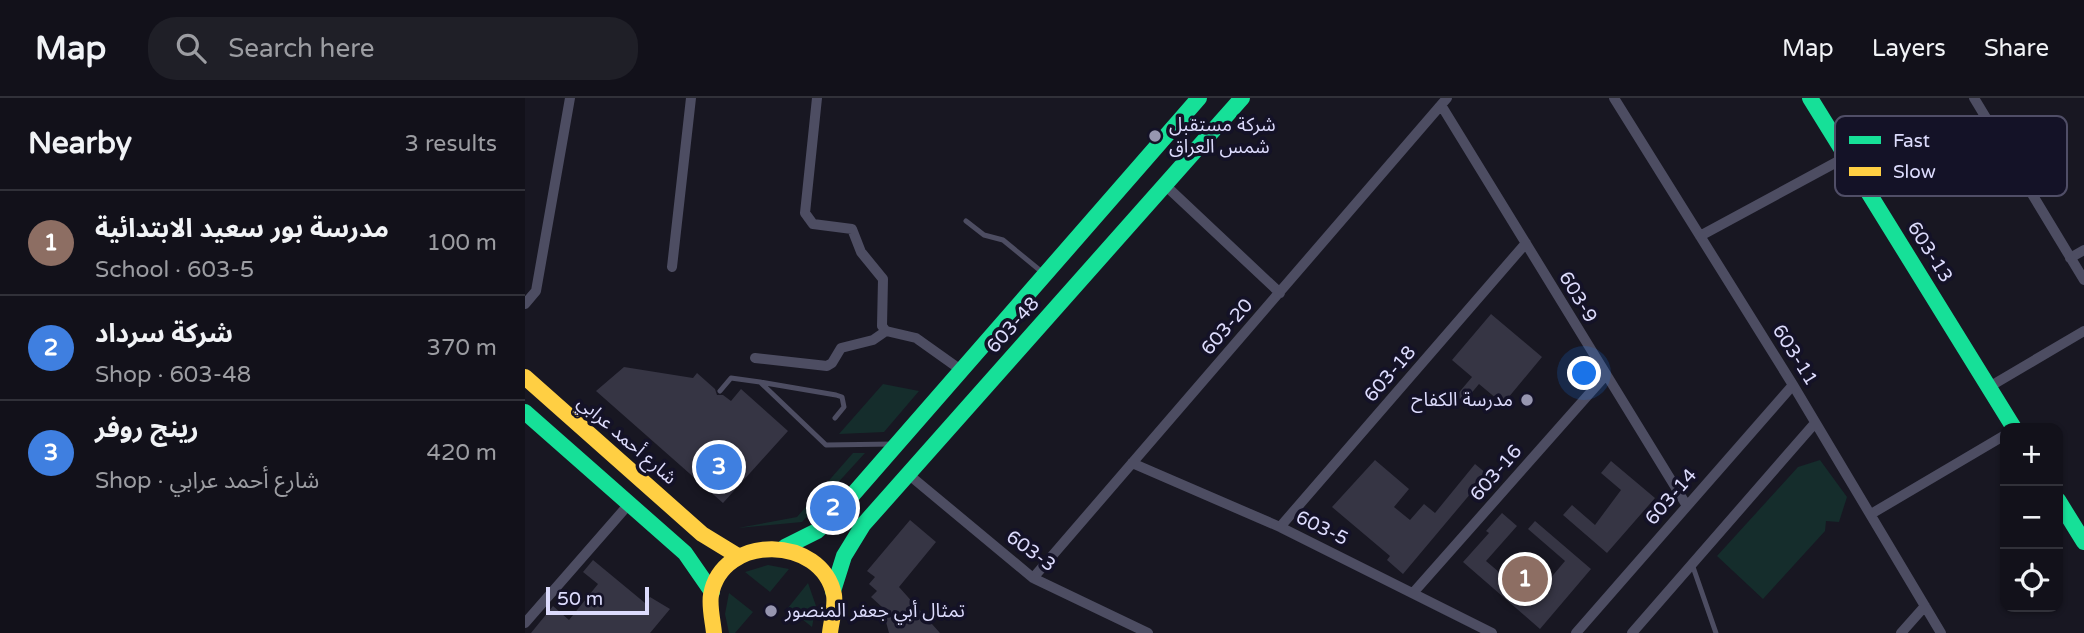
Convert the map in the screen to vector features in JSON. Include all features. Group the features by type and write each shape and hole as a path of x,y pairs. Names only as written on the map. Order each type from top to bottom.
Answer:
{"street":[{"path":"525,303 536,290 570,98"},
{"path":"672,267 691,98"},
{"path":"817,98 805,213 813,224 852,229 856,233 862,251 883,279 882,327 886,331 916,338 961,370"},
{"name":"603-48","path":"785,547 807,538 827,523 1199,98"},
{"name":"603-48","path":"830,633 834,596 853,540 908,474 1243,98"},
{"name":"603-11","path":"1614,98 1793,385 1941,633"},
{"name":"603-13","path":"1810,98 1835,139"},
{"path":"1974,98 1985,116"},
{"name":"603-9","path":"1444,102 1605,376 1687,506"},
{"name":"603-20","path":"1033,578 1444,102"},
{"path":"1700,236 1835,163"},
{"path":"1165,186 1280,293"},
{"name":"603-13","path":"1870,196 2011,423"},
{"path":"2033,196 2084,280"},
{"path":"1103,207 1128,227"},
{"name":"603-18","path":"1280,527 1526,243"},
{"path":"2070,258 2084,250"},
{"path":"755,359 827,366 832,363 841,348 873,340 886,331"},
{"path":"1989,387 2084,331"},
{"name":"603-16","path":"1413,593 1605,376"},
{"name":"شارع أحمد عرابي","path":"525,377 702,534 738,556"},
{"name":"603-14","path":"1576,633 1793,385"},
{"path":"525,413 685,553 712,592"},
{"path":"1632,633 1815,423"},
{"path":"1871,514 2000,438"},
{"name":"603-5","path":"1132,463 1280,527 1492,633"},
{"name":"603-3","path":"908,474 1033,578 1148,633"},
{"path":"525,624 629,504"},
{"path":"2063,508 2084,542"},
{"path":"711,628 712,592 721,572 738,556 760,547 785,547 814,561 825,573 834,596 841,633"},
{"path":"1901,633 1925,606"}],"lane":[{"path":"966,221 984,235 1003,240 1045,274"},
{"path":"720,391 731,378 836,395 842,397 844,407 835,418"},
{"path":"759,382 826,445 896,444"},
{"path":"1692,564 1706,595 1716,633"}],"green space":[{"path":"883,384 919,391 884,432 839,434"},
{"path":"853,453 865,453 802,522 738,528 797,517"},
{"path":"1820,460 1847,497 1839,522 1826,521 1825,531 1763,599 1717,556 1798,467"},
{"path":"768,565 789,569 770,592 745,572"},
{"path":"808,583 816,606 812,627 788,608"},
{"path":"729,593 753,612 735,633 729,633 725,614"}],"building":[{"path":"1491,314 1542,357 1503,404 1479,384 1464,402 1456,396 1472,377 1452,360"},
{"path":"624,367 693,378 697,373 715,389 717,395 723,395 731,401 741,389 788,431 723,503 596,391"},
{"path":"1375,460 1409,489 1394,507 1410,520 1424,504 1435,513 1475,464 1487,474 1403,574 1387,560 1390,556 1332,507"},
{"path":"1611,461 1655,498 1607,553 1563,515 1572,505 1595,525 1621,490 1601,473"},
{"path":"1502,513 1517,526 1486,561 1532,600 1565,561 1528,529 1535,521 1591,569 1540,629 1463,562 1489,533 1486,531"},
{"path":"910,520 936,542 899,587 940,633 889,633 882,607 871,597 877,591 869,584 875,577 867,571"},
{"path":"593,560 645,603 650,597 670,609 650,633 531,633 553,606 569,620 598,584 583,572"}],"traffic: fast":[{"path":"785,547 817,531 835,515 1199,98"},
{"path":"833,591 844,556 863,525 1242,98"},
{"path":"1810,98 1835,138"},
{"path":"1871,196 2011,423"},
{"path":"525,412 685,553 712,592"},
{"path":"2063,508 2084,542"}],"traffic: slow":[{"path":"525,377 702,534 738,556"},
{"path":"714,633 711,595 719,575 733,560 752,552 772,549 793,552 811,561 826,575 834,595 830,633"}],"place":[{"name":"شركة مستقبل شمس العراق","path":"1155,136"},
{"name":"مدرسة الكفاح","path":"1527,400"},
{"name":"رينج روفر","path":"719,467"},
{"name":"شركة سرداد","path":"833,508"},
{"name":"مدرسة بور سعيد الابتدائية","path":"1525,579"},
{"name":"تمثال أبي جعفر المنصور","path":"771,611"}]}
